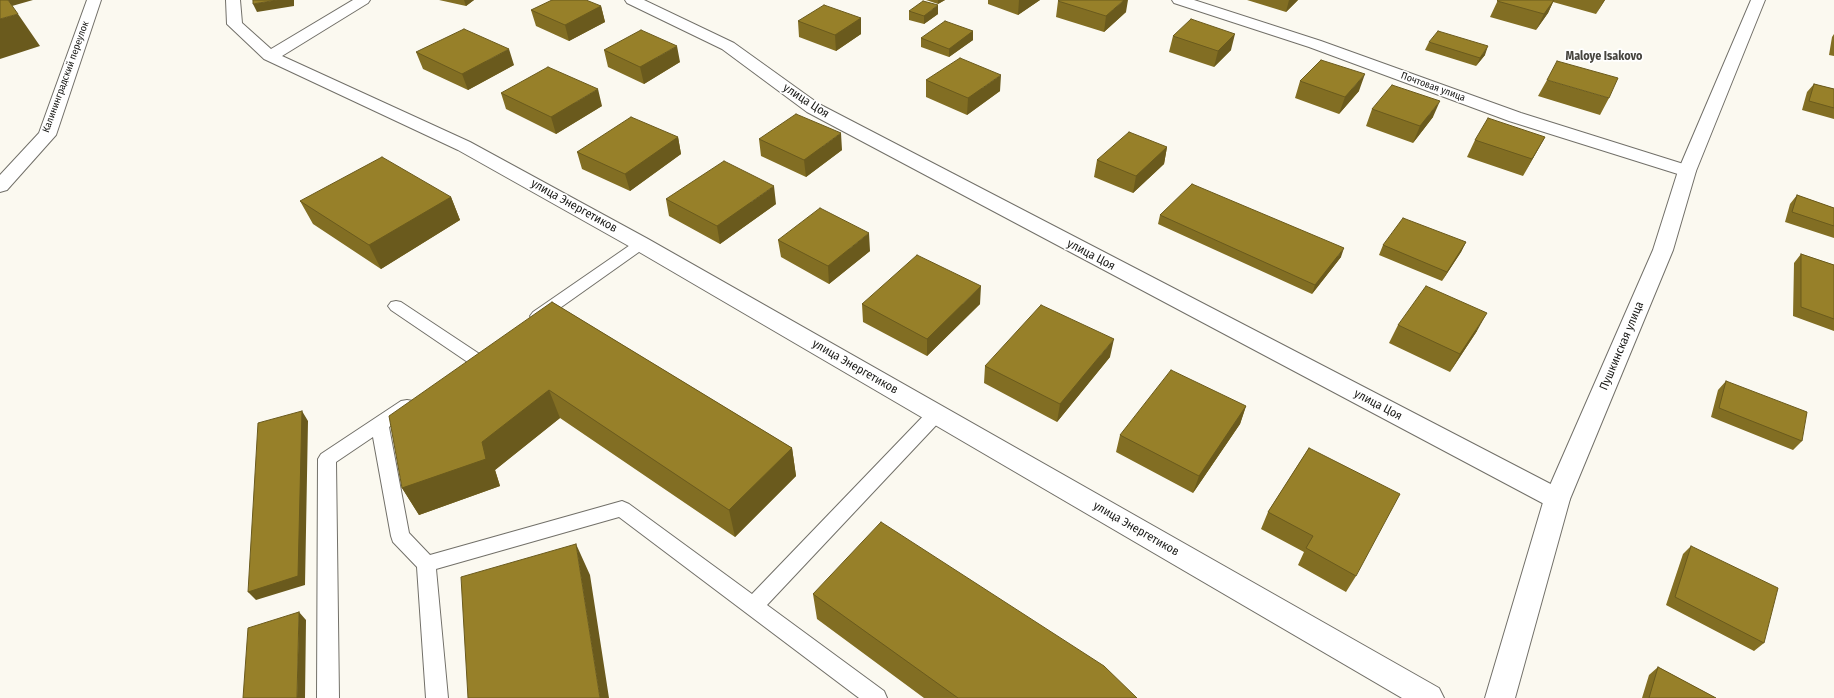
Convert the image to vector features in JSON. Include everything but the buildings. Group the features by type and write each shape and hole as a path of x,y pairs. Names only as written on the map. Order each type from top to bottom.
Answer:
{"street":[{"name":"Калининградский переулок","path":"0,186 47,135 94,0"},
{"name":"улица Энергетиков","path":"233,0 235,24 270,56 464,146 641,244 1429,698"},
{"path":"270,56 363,0"},
{"name":"улица Цоя","path":"632,0 728,46 820,112 1557,499"},
{"name":"Почтовая улица","path":"1179,0 1315,44 1515,117 1687,171"},
{"name":"Пушкинская улица","path":"1500,698 1557,499 1663,250 1687,171 1758,0"}],"lane":[{"path":"526,324 641,244"},
{"path":"396,306 475,359"},
{"path":"328,698 327,459 418,399"},
{"path":"753,606 936,414"},
{"path":"380,425 400,536 426,564 436,698"},
{"path":"426,564 622,509 876,698"}],"district":[{"name":"Maloye Isakovo","path":"1604,57"}]}
